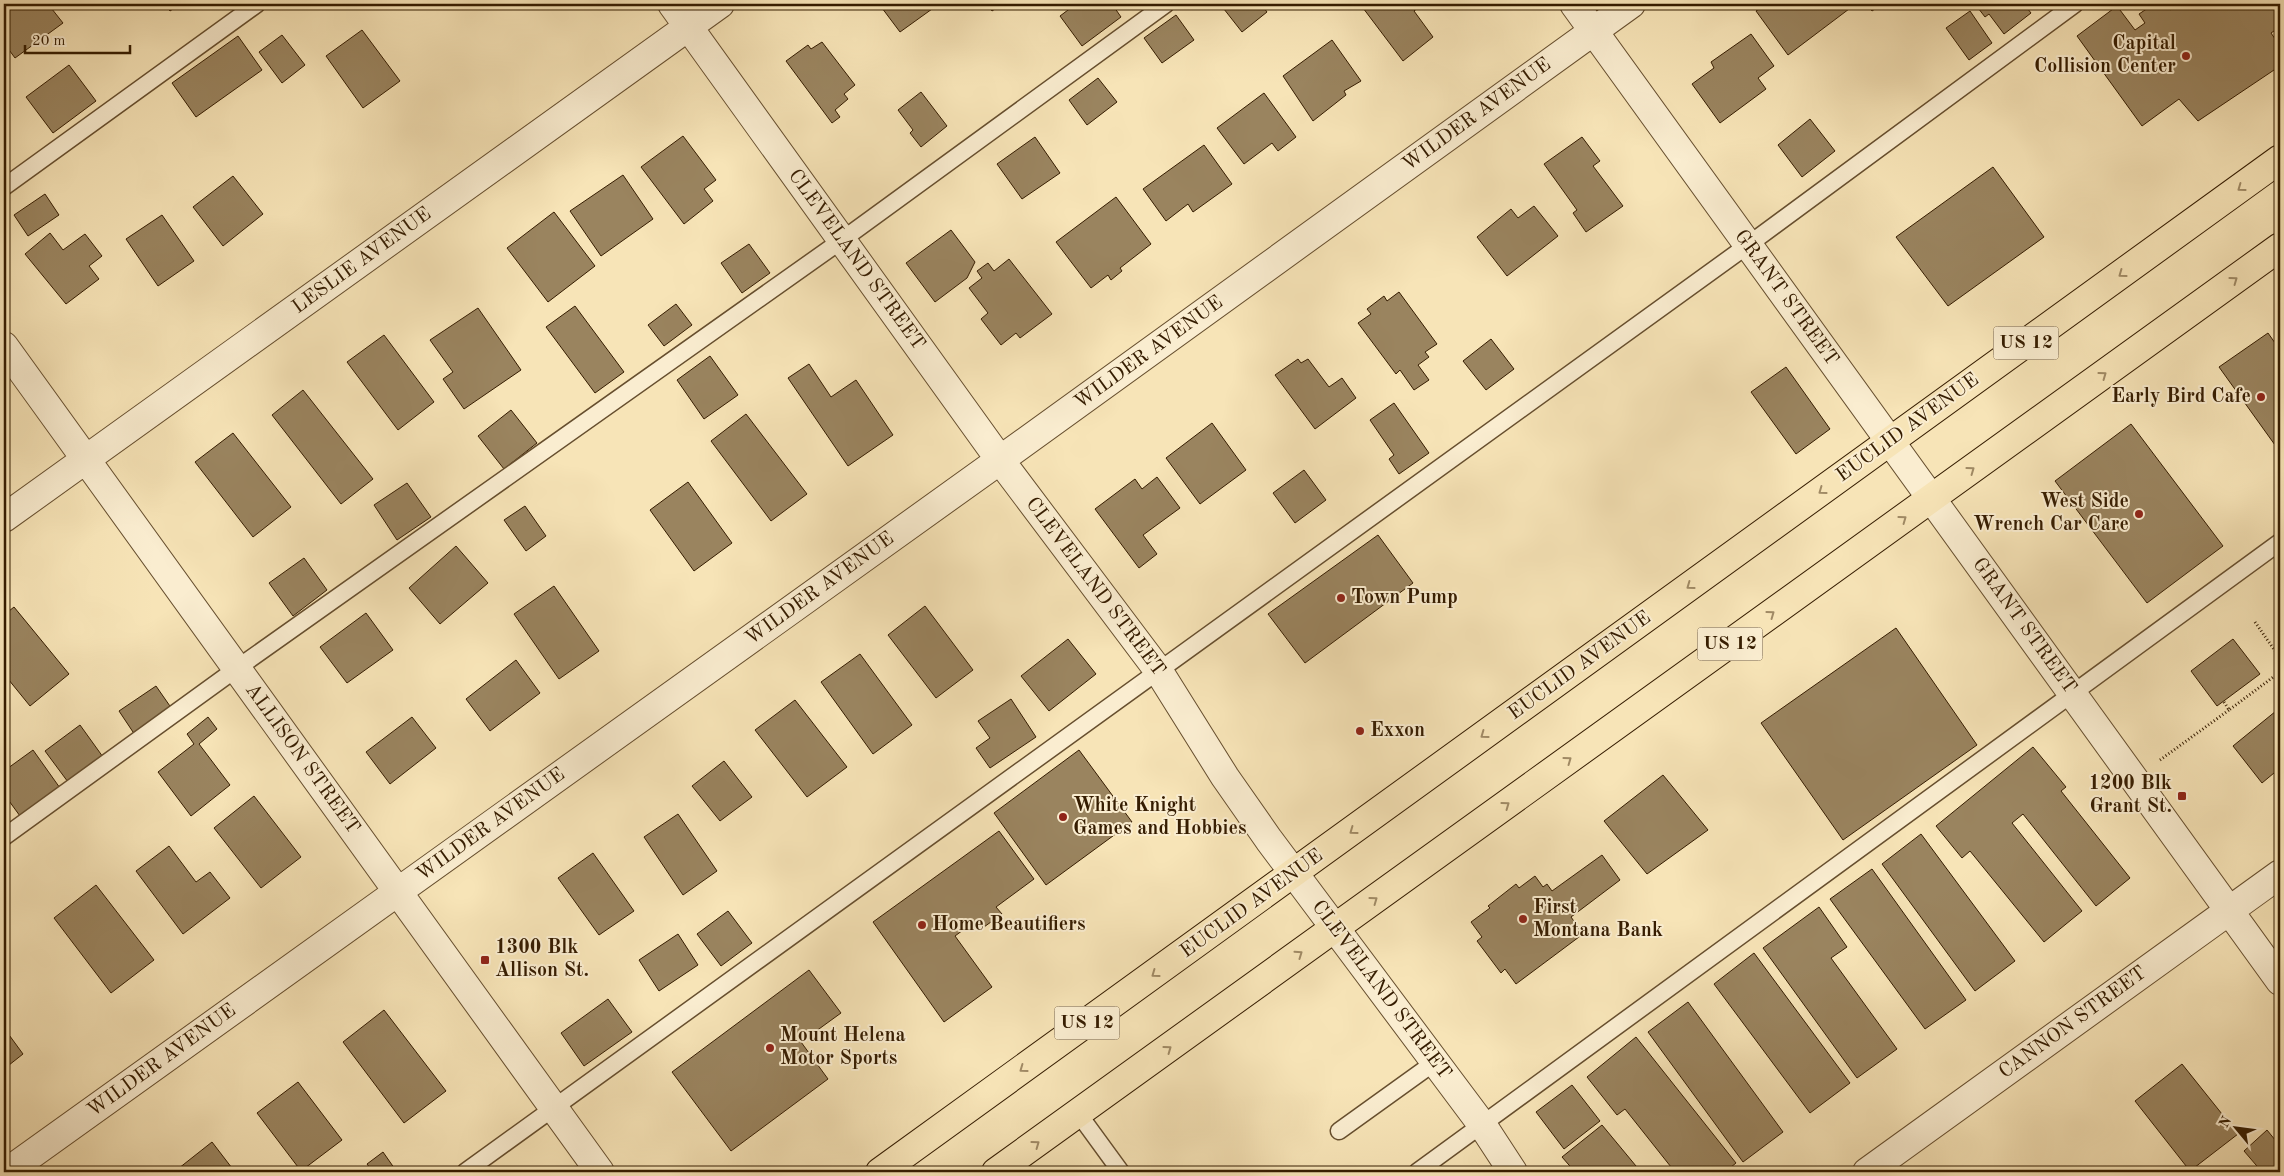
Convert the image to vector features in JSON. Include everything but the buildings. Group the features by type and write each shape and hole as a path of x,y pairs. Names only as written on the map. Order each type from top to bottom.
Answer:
{"highway":[{"name":"EUCLID AVENUE","path":"880,1172 2280,159"},
{"name":"US 12","path":"996,1172 2280,247"}],"street":[{"name":"CLEVELAND STREET","path":"672,4 1000,460 1158,670 1225,777 1335,929 1482,1126 1513,1172"},
{"name":"LESLIE AVENUE","path":"4,518 720,4"},
{"name":"GRANT STREET","path":"1574,4 2280,981"},
{"name":"WILDER AVENUE","path":"7,1172 1632,4"},
{"name":"ALLISON STREET","path":"4,346 600,1172"},
{"name":"CANNON STREET","path":"1867,1172 2280,874"}],"lane":[{"path":"4,187 257,4"},
{"path":"4,837 236,669 842,240 1166,4"},
{"path":"465,1172 1748,244 2075,4"},
{"path":"1418,1172 2280,542"},
{"path":"1339,1131 1435,1062"},
{"path":"1078,1114 1121,1172"}],"path":[{"path":"2255,622 2280,658"},
{"path":"2153,765 2280,672"},
{"path":"2224,702 2229,710"}],"place":[{"name":"Capital Collision Center","path":"2186,56"},
{"name":"Early Bird Cafe","path":"2261,397"},
{"name":"West Side Wrench Car Care","path":"2139,514"},
{"name":"Town Pump","path":"1341,598"},
{"name":"Exxon","path":"1360,731"},
{"name":"1200 Blk Grant St.","path":"2182,796"},
{"name":"White Knight Games and Hobbies","path":"1063,817"},
{"name":"First Montana Bank","path":"1523,919"},
{"name":"Home Beautifiers","path":"922,925"},
{"name":"1300 Blk Allison St.","path":"485,960"},
{"name":"Mount Helena Motor Sports","path":"770,1048"}]}
